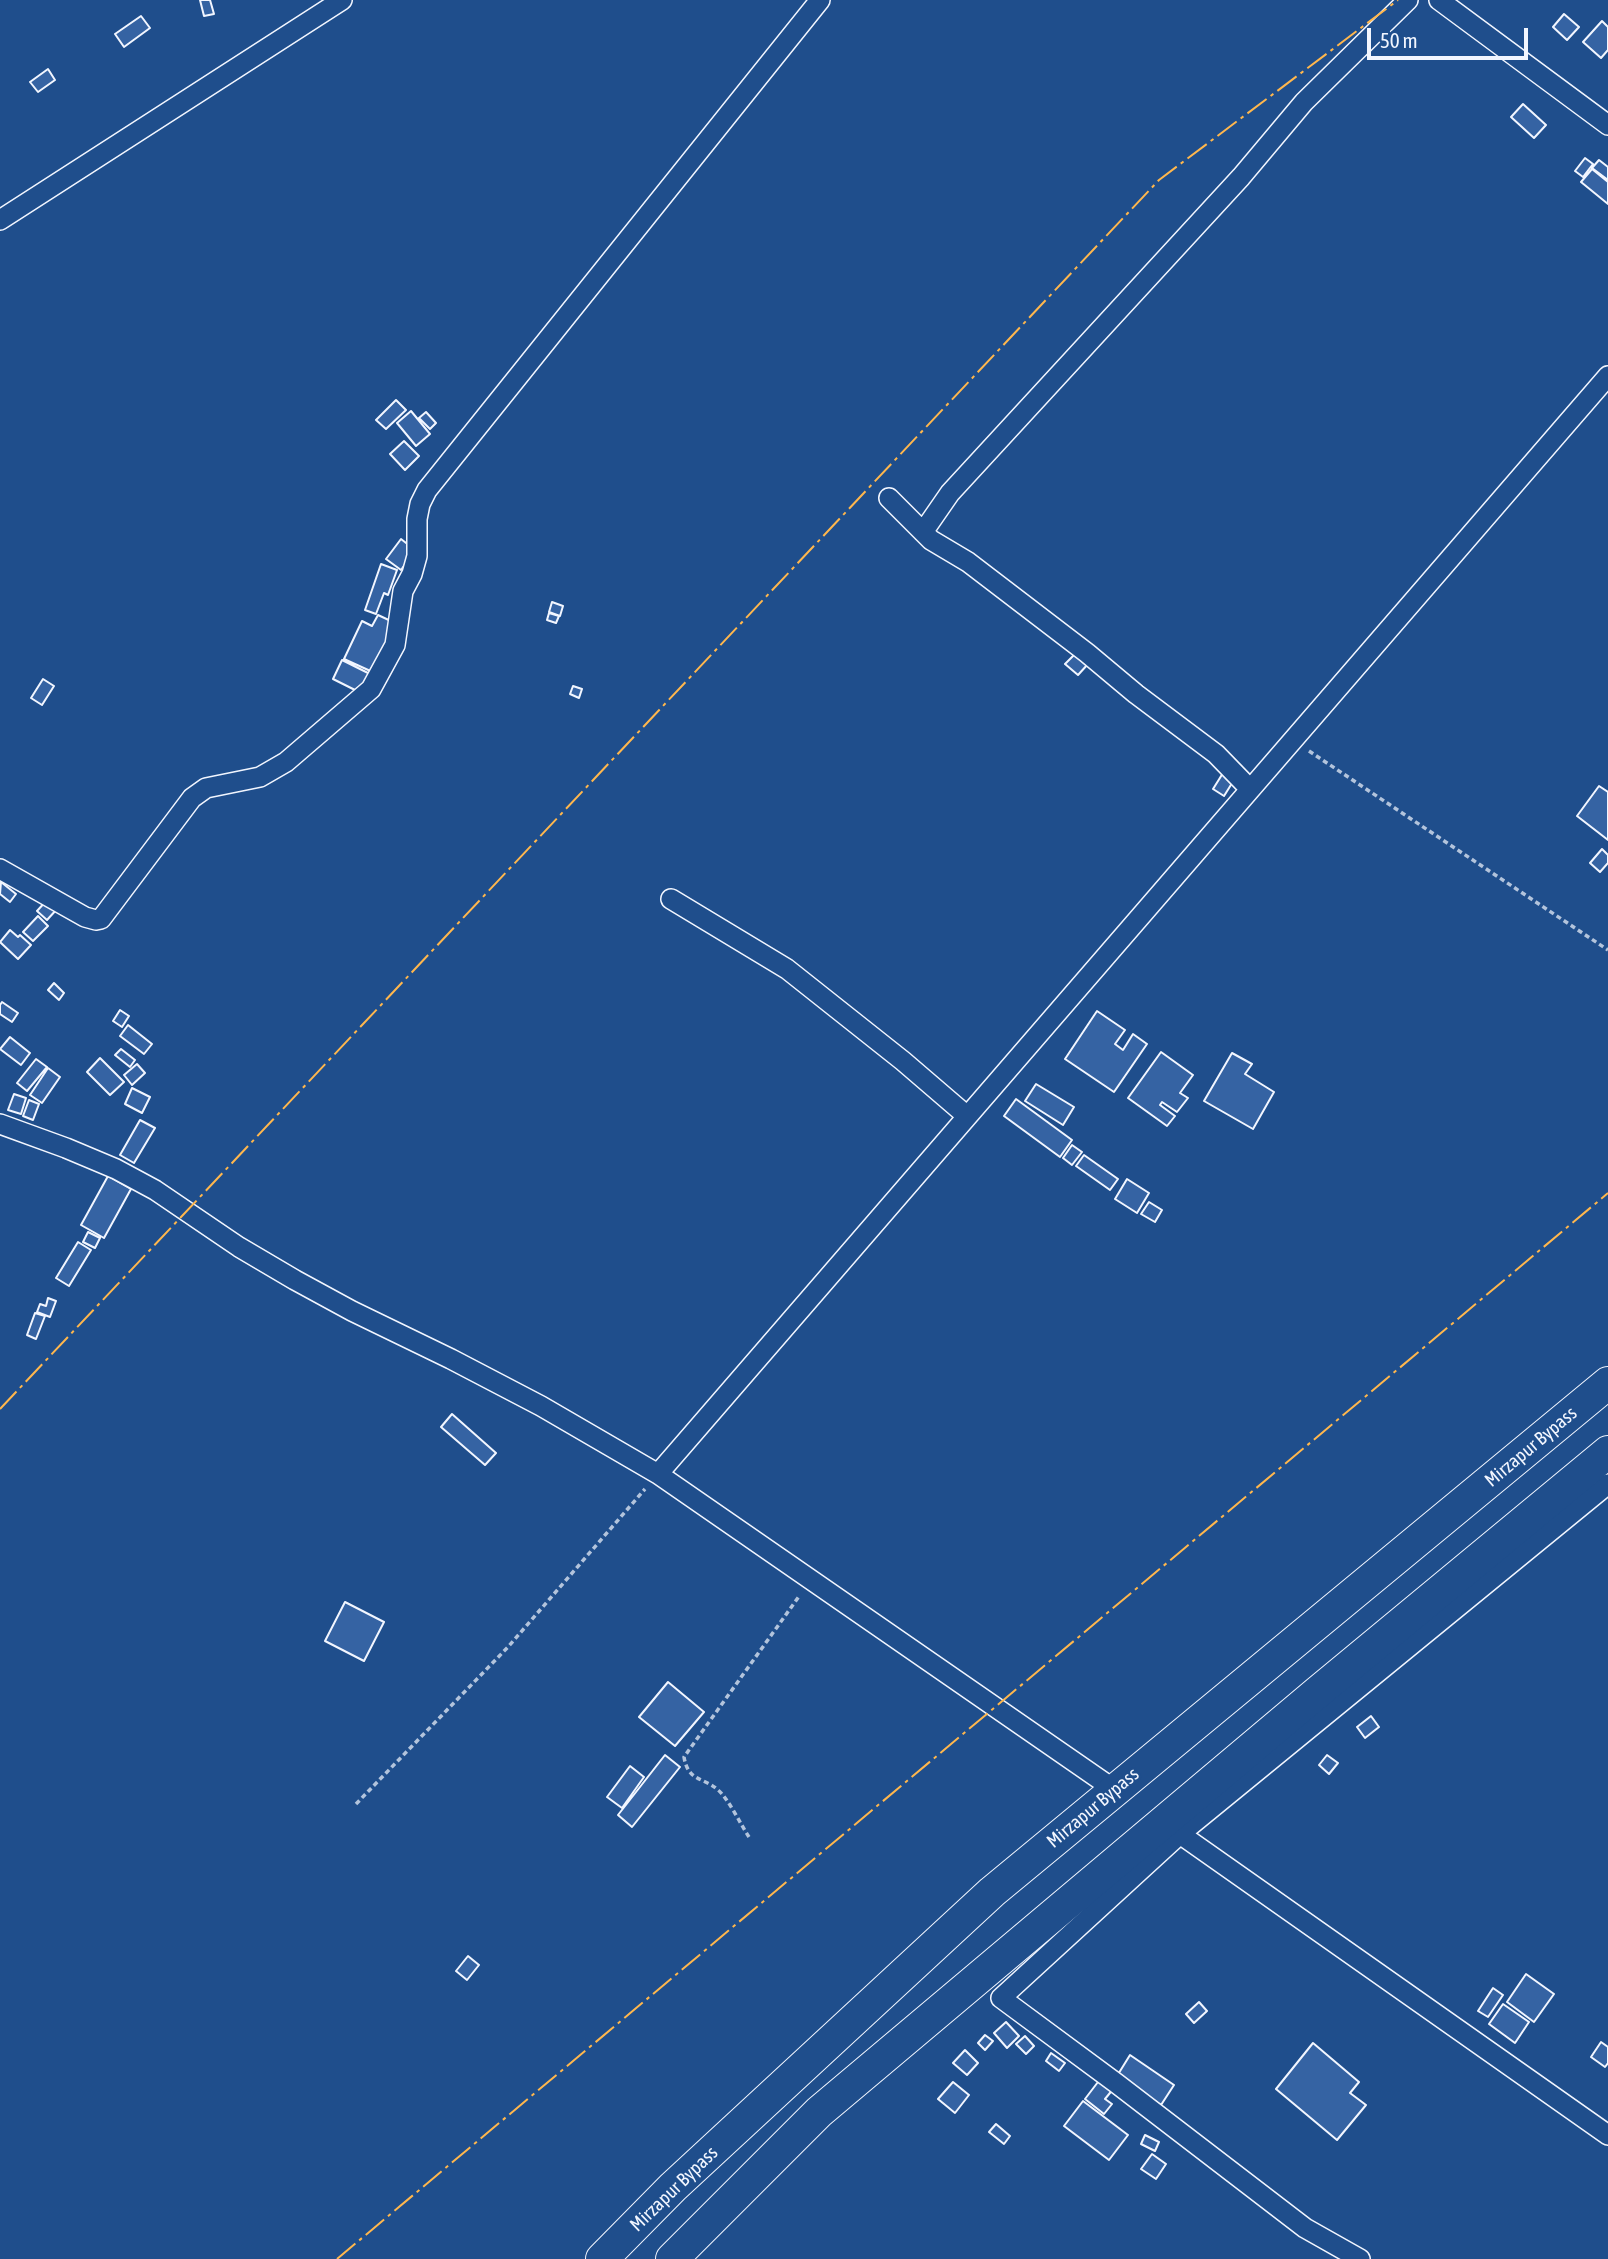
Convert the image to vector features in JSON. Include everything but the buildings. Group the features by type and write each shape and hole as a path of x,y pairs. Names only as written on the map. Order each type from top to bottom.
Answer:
{"highway":[{"name":"Mirzapur Bypass","path":"602,2259 673,2187 982,1901 1608,1383"},
{"path":"672,2259 819,2112 1307,1701 1608,1452"}],"street":[{"path":"0,220 342,0"},
{"path":"0,869 85,917 101,919 192,798 206,788 260,777 286,762 371,689 395,645 403,592 417,556 417,519 427,490 820,0"},
{"path":"923,532 950,493 1241,177 1304,102 1408,0"},
{"path":"1439,0 1608,125"},
{"path":"658,1474 1608,376"},
{"path":"889,498 931,541 968,562 1087,653 1216,754 1250,789"},
{"path":"671,899 787,970 903,1061 967,1116"},
{"path":"0,1124 116,1169 155,1190 239,1247 295,1280 541,1406 658,1474 1115,1790"},
{"path":"1360,2259 1305,2228 1001,1998 1180,1834 1608,1484"},
{"path":"1180,1834 1608,2135"}],"path":[{"path":"1292,741 1608,950"},
{"path":"356,1804 508,1647 658,1474"},
{"path":"749,1837 719,1790 699,1780 686,1768 684,1756 812,1579"}],"power":[{"path":"0,1409 1159,180 1398,0"},
{"path":"337,2259 1608,1193"}]}
